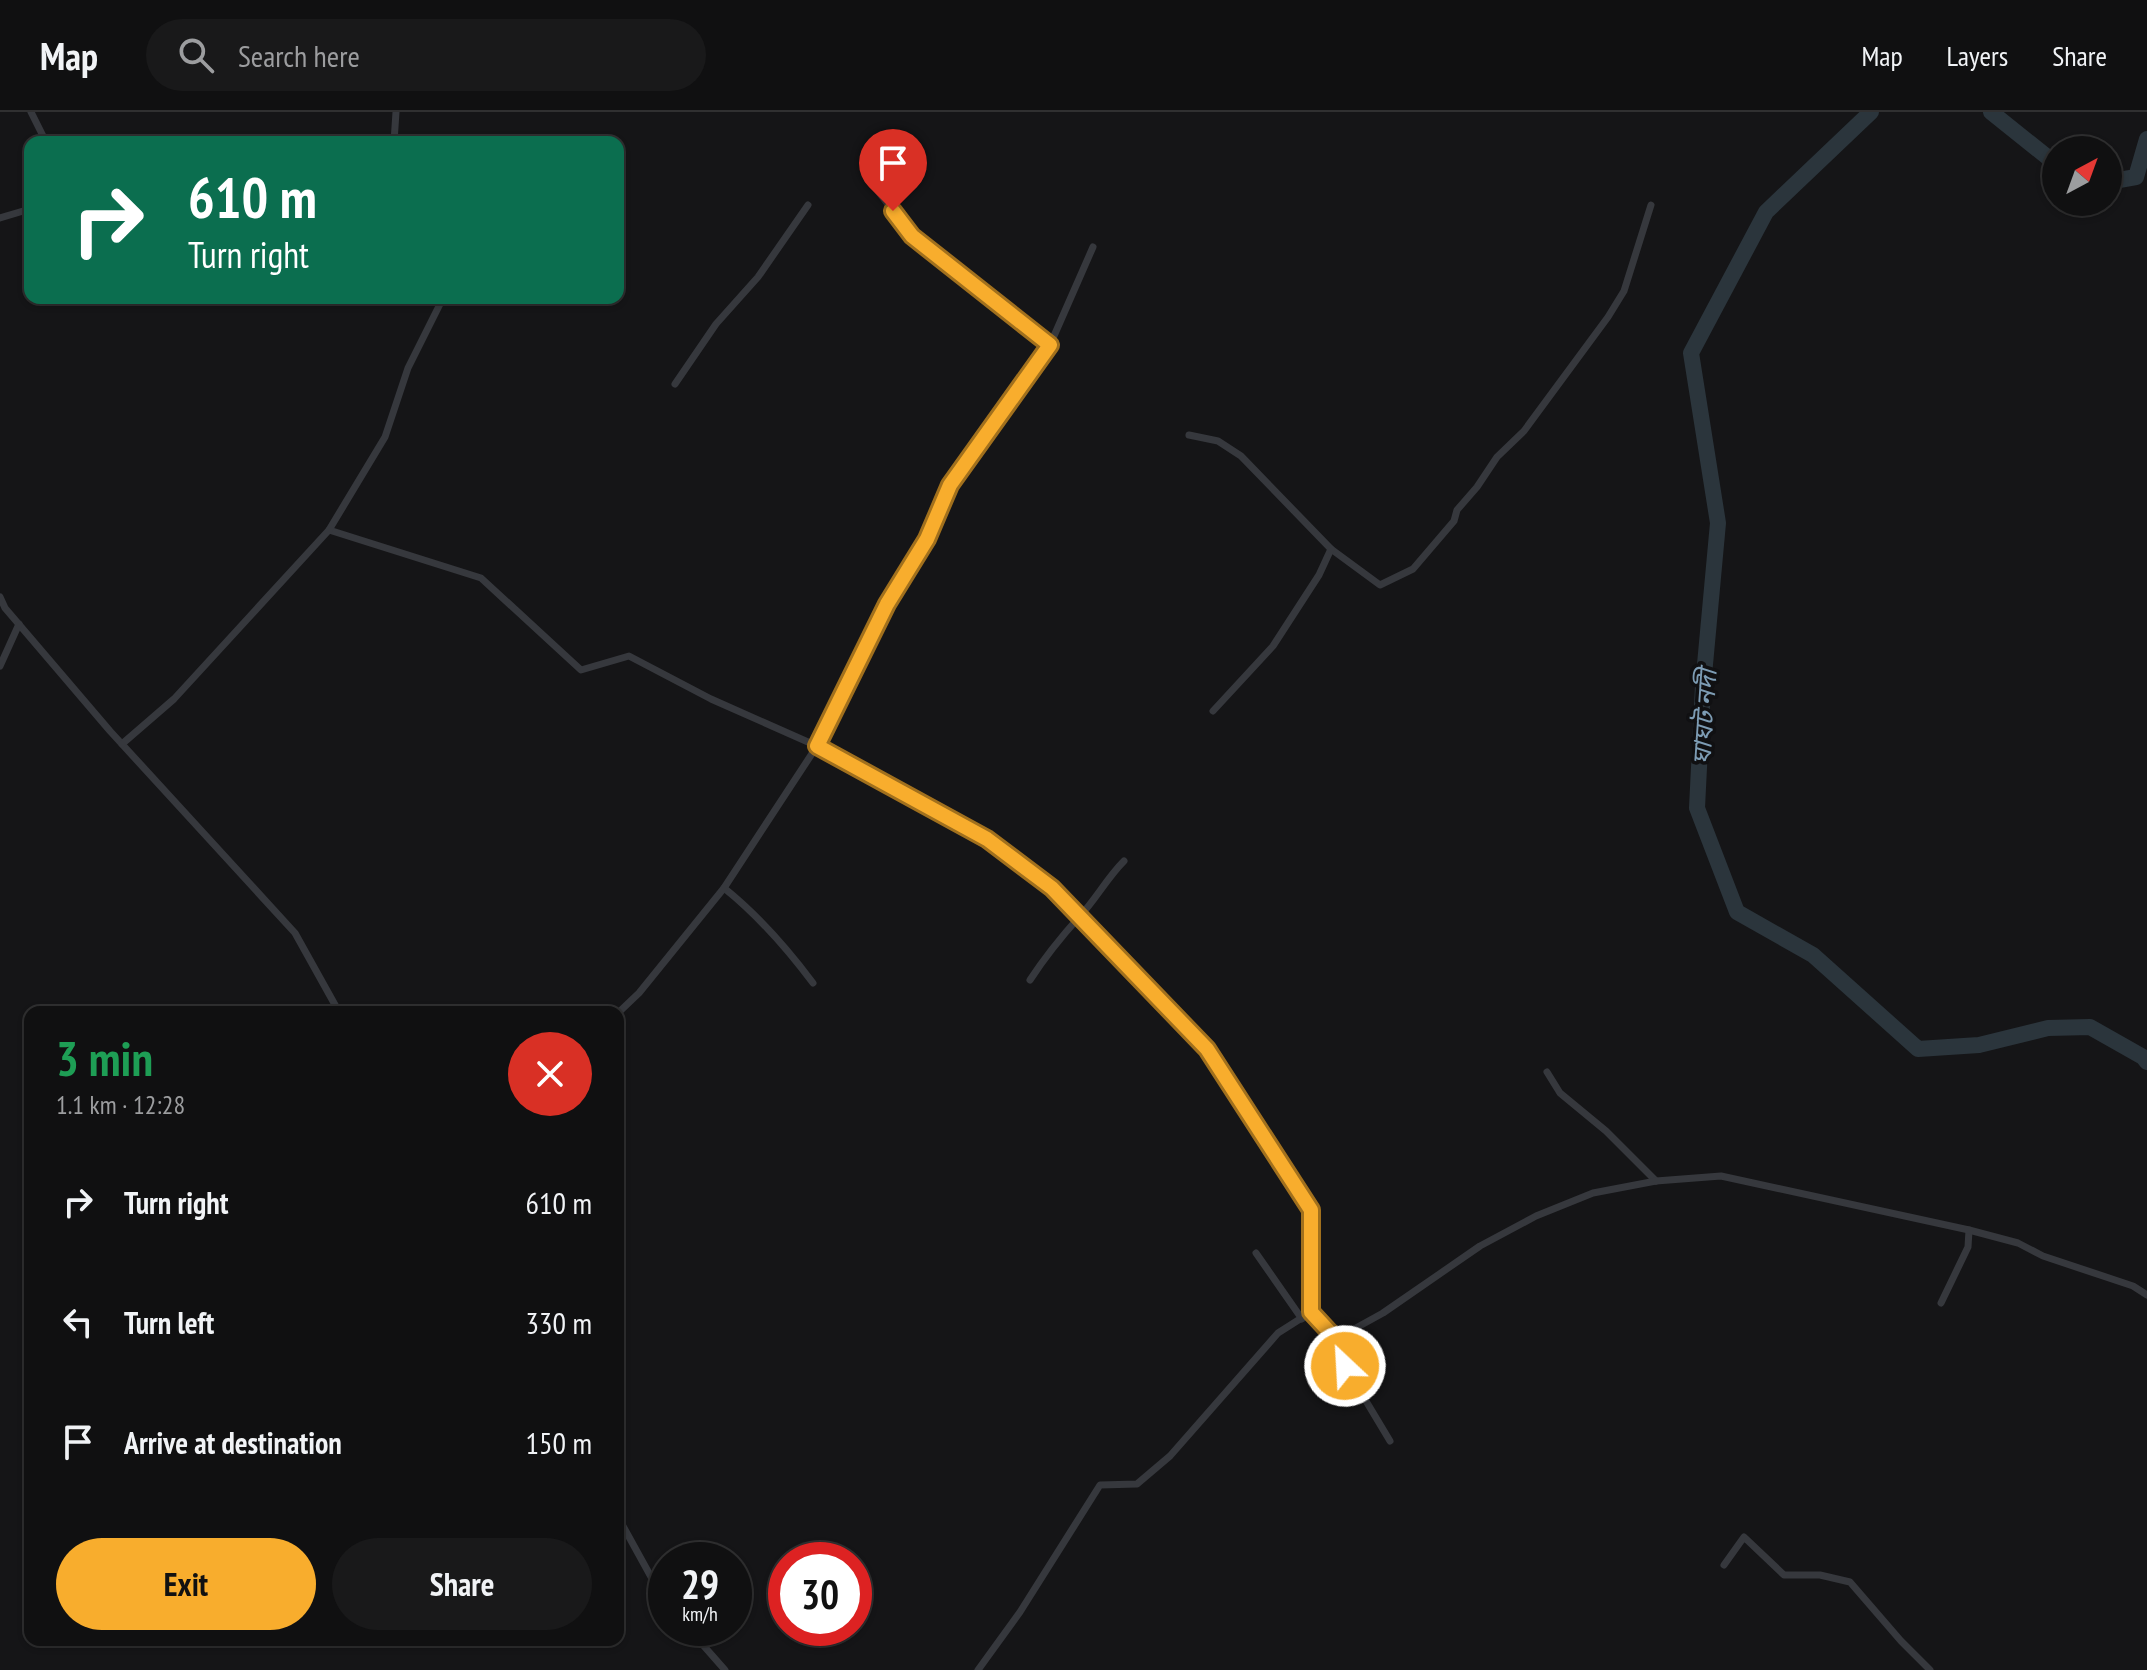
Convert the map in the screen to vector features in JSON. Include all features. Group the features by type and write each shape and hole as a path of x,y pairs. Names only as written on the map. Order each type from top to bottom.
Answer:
{"street":[{"path":"31,112 43,136"},
{"path":"394,136 396,112"},
{"path":"874,186 912,236 1050,345"},
{"path":"675,384 716,324 758,277 808,205"},
{"path":"1189,435 1218,441 1241,456 1331,549 1380,585 1413,569 1454,521 1457,510 1497,457 1524,431 1608,317 1624,291 1651,205"},
{"path":"0,218 24,211"},
{"path":"624,1007 724,888 817,746 887,604 927,539 950,485 1050,345 1093,247"},
{"path":"122,744 174,699 329,530 385,437 408,368 440,304"},
{"path":"329,530 481,578 581,670 629,656 711,699 817,746 987,839 1052,888 1207,1049 1311,1210 1311,1312 1336,1339 1345,1366 1390,1441"},
{"path":"1213,711 1273,646 1319,575 1331,549"},
{"path":"0,597 19,624 122,744 295,933 336,1006"},
{"path":"0,666 19,624"},
{"path":"1030,980 1057,940 1124,861"},
{"path":"724,888 755,914 813,983"},
{"path":"1547,1072 1560,1093 1606,1131 1656,1181"},
{"path":"1336,1339 1383,1313 1480,1246 1536,1216 1593,1193 1656,1181 1721,1176 2018,1243 2043,1256 2133,1286 2147,1295"},
{"path":"1941,1303 1968,1247 1969,1230"},
{"path":"1256,1253 1302,1319"},
{"path":"978,1670 1020,1612 1100,1485 1137,1484 1170,1456 1278,1333 1311,1312"},
{"path":"624,1528 648,1571"},
{"path":"1724,1565 1744,1537 1784,1575 1820,1575 1850,1582 1930,1670"},
{"path":"704,1646 725,1670"}],"waterway":[{"name":"ঘাঘট নদী","path":"1871,112 1766,212 1691,353 1718,523 1703,686 1697,808 1737,912 1813,955 1918,1049 1979,1045 2048,1028 2090,1027 2147,1062"},
{"name":"ঘাঘট নদী","path":"1991,112 2042,153"},
{"name":"ঘাঘট নদী","path":"2122,180 2136,177 2147,139"}],"route":[{"path":"893,211 912,236 1050,345 950,485 927,539 887,604 817,746 987,839 1052,888 1207,1049 1311,1210 1311,1312 1336,1339 1345,1366"}]}
